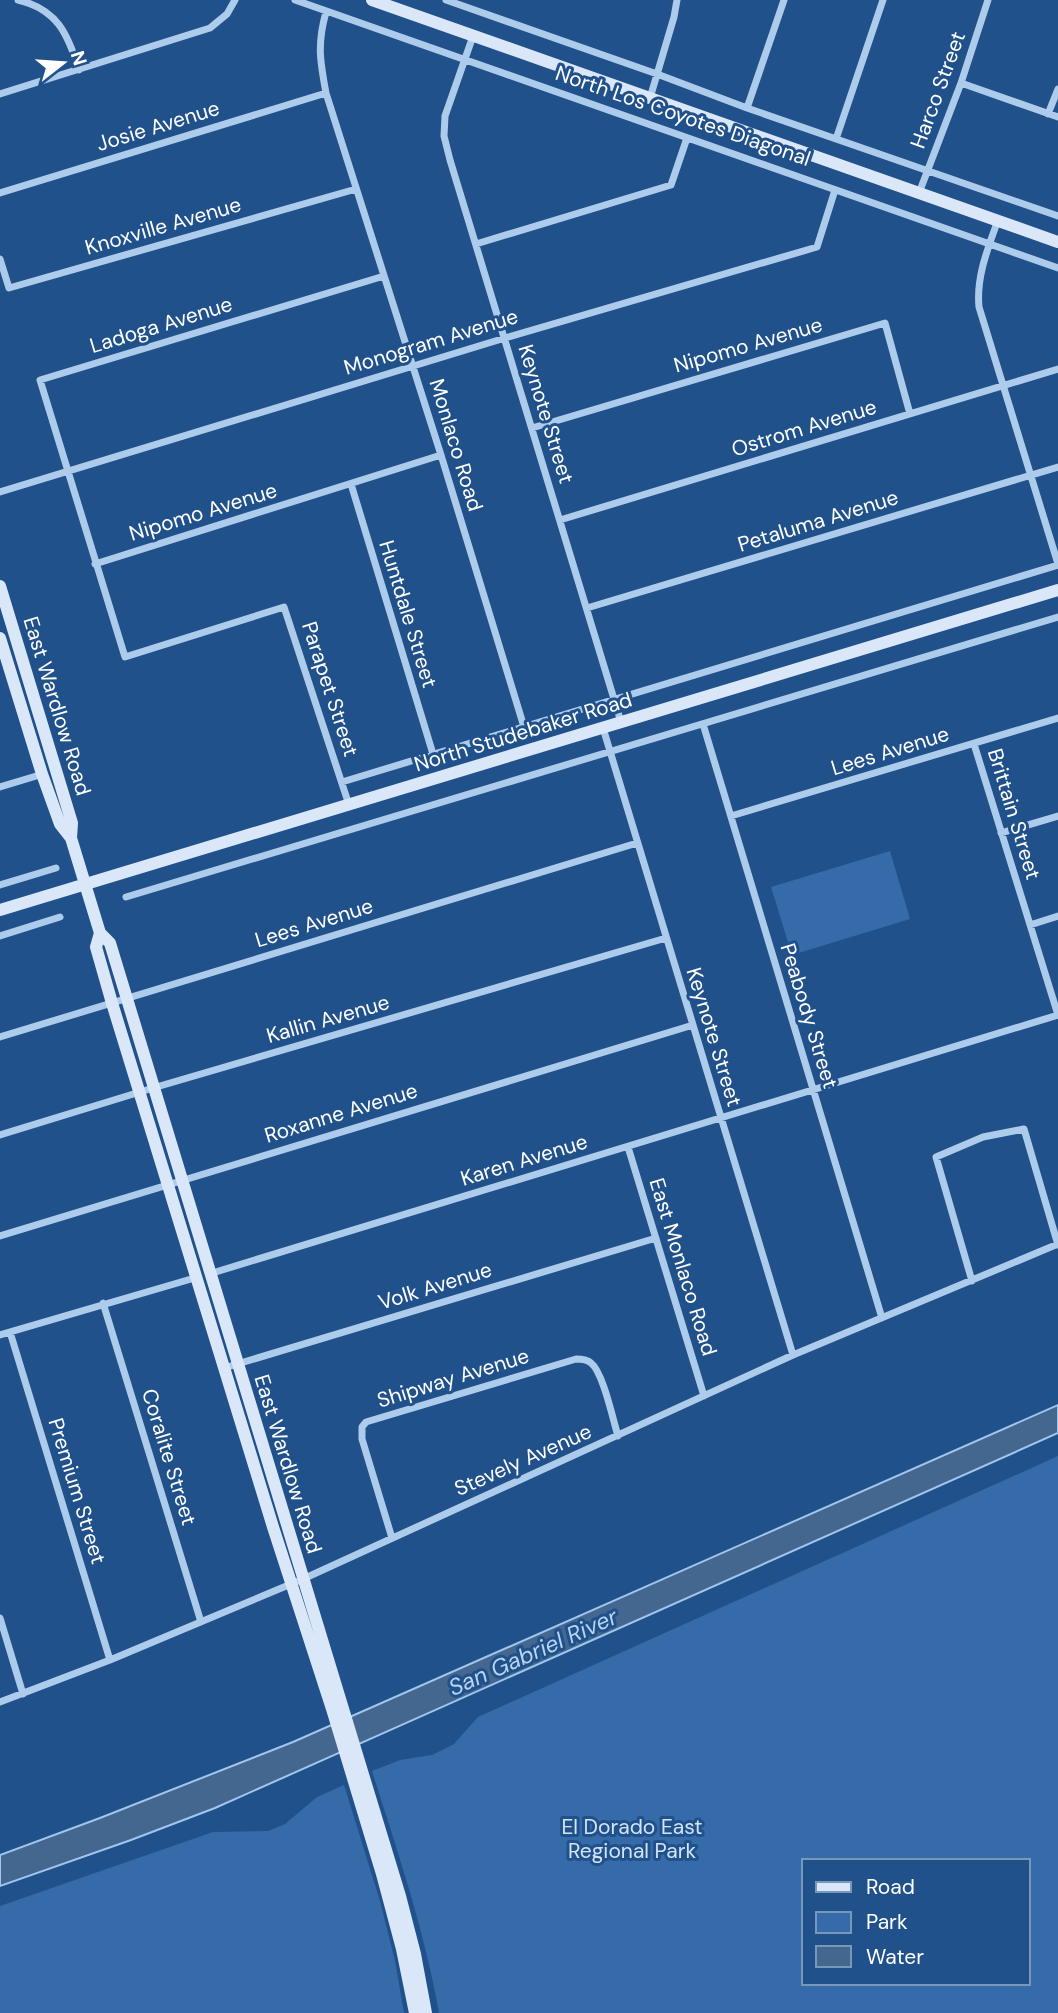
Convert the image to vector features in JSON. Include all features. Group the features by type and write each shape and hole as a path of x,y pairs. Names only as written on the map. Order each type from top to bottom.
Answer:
{"main road":[{"name":"North Los Coyotes Diagonal","path":"372,0 1058,242"},
{"name":"East Wardlow Road","path":"0,586 72,823 71,838 85,884 100,933 110,943 210,1273 297,1581"},
{"name":"North Studebaker Road","path":"0,910 1058,590"},
{"name":"East Wardlow Road","path":"0,638 42,774 60,824 71,838"},
{"name":"East Wardlow Road","path":"100,933 96,947 112,1003 224,1368 297,1581 415,1954 425,2013"},
{"name":"East Wardlow Road","path":"362,1788 415,2013"}],"street":[{"path":"18,0 33,4 57,20 72,48 79,70"},
{"path":"0,94 210,28 227,14 235,0"},
{"name":"North Los Coyotes Diagonal","path":"295,0 1058,268"},
{"name":"North Los Coyotes Diagonal","path":"446,0 466,4 747,108 1058,216"},
{"path":"650,99 677,0"},
{"path":"747,108 784,0"},
{"path":"836,139 883,0"},
{"name":"Harco Street","path":"919,193 961,83 988,0"},
{"name":"Monlaco Road","path":"326,12 319,37 320,63 327,93 524,727"},
{"name":"Keynote Street","path":"473,36 445,117 444,136 621,722"},
{"path":"961,83 1058,117"},
{"path":"1048,114 1058,89"},
{"name":"Josie Avenue","path":"0,193 327,93"},
{"path":"476,244 671,185 687,138"},
{"name":"Knoxville Avenue","path":"0,259 9,288 356,189"},
{"name":"Monogram Avenue","path":"0,492 505,338 817,247 835,190"},
{"path":"998,220 977,291 979,307 1058,564"},
{"name":"Ladoga Avenue","path":"67,472 40,380 384,275"},
{"name":"Nipomo Avenue","path":"531,428 885,323 910,414"},
{"name":"Ostrom Avenue","path":"560,520 1058,369"},
{"name":"Nipomo Avenue","path":"95,564 441,455"},
{"name":"Petaluma Avenue","path":"587,608 1058,467"},
{"name":"Parapet Street","path":"67,472 125,657 284,607 349,805"},
{"name":"Huntdale Street","path":"351,484 433,754"},
{"name":"North Studebaker Road","path":"342,782 1058,564"},
{"name":"North Studebaker Road","path":"126,897 1058,617"},
{"name":"Lees Avenue","path":"731,816 1058,718"},
{"name":"Peabody Street","path":"703,724 882,1318"},
{"name":"Keynote Street","path":"603,728 793,1355"},
{"name":"Brittain Street","path":"974,744 1058,1015"},
{"path":"0,787 56,770"},
{"path":"1001,833 1058,816"},
{"name":"Lees Avenue","path":"0,1037 637,843"},
{"path":"0,885 56,868"},
{"path":"1030,925 1058,916"},
{"path":"0,936 60,917"},
{"name":"Kallin Avenue","path":"0,1135 666,938"},
{"name":"Karen Avenue","path":"0,1335 103,1303 197,1278 1058,1015"},
{"name":"Roxanne Avenue","path":"0,1236 693,1024"},
{"path":"972,1280 936,1157 984,1137 1024,1129 1058,1244"},
{"name":"East Monlaco Road","path":"628,1147 704,1396"},
{"name":"Volk Avenue","path":"224,1368 656,1238"},
{"name":"Stevely Avenue","path":"0,1702 110,1660 297,1581 793,1355 1058,1244"},
{"name":"Coralite Street","path":"103,1303 201,1622"},
{"name":"Premium Street","path":"10,1332 110,1660"},
{"name":"Shipway Avenue","path":"392,1538 362,1439 362,1427 366,1422 583,1359 590,1361 600,1375 618,1436"},
{"path":"0,1618 23,1694"}],"green space":[{"path":"890,851 910,919 792,955 771,887"},
{"name":"El Dorado East Regional Park","path":"1058,1456 1058,2013 439,2013 418,1922 372,1771 400,1760 432,1755 454,1744 478,1717"},
{"path":"344,1785 380,1901 404,2013 0,2013 0,1906 213,1832 268,1831 285,1824 317,1797"}],"water":[{"name":"San Gabriel River","path":"1058,1405 1058,1433 215,1808 0,1886 0,1855 293,1742"}]}
